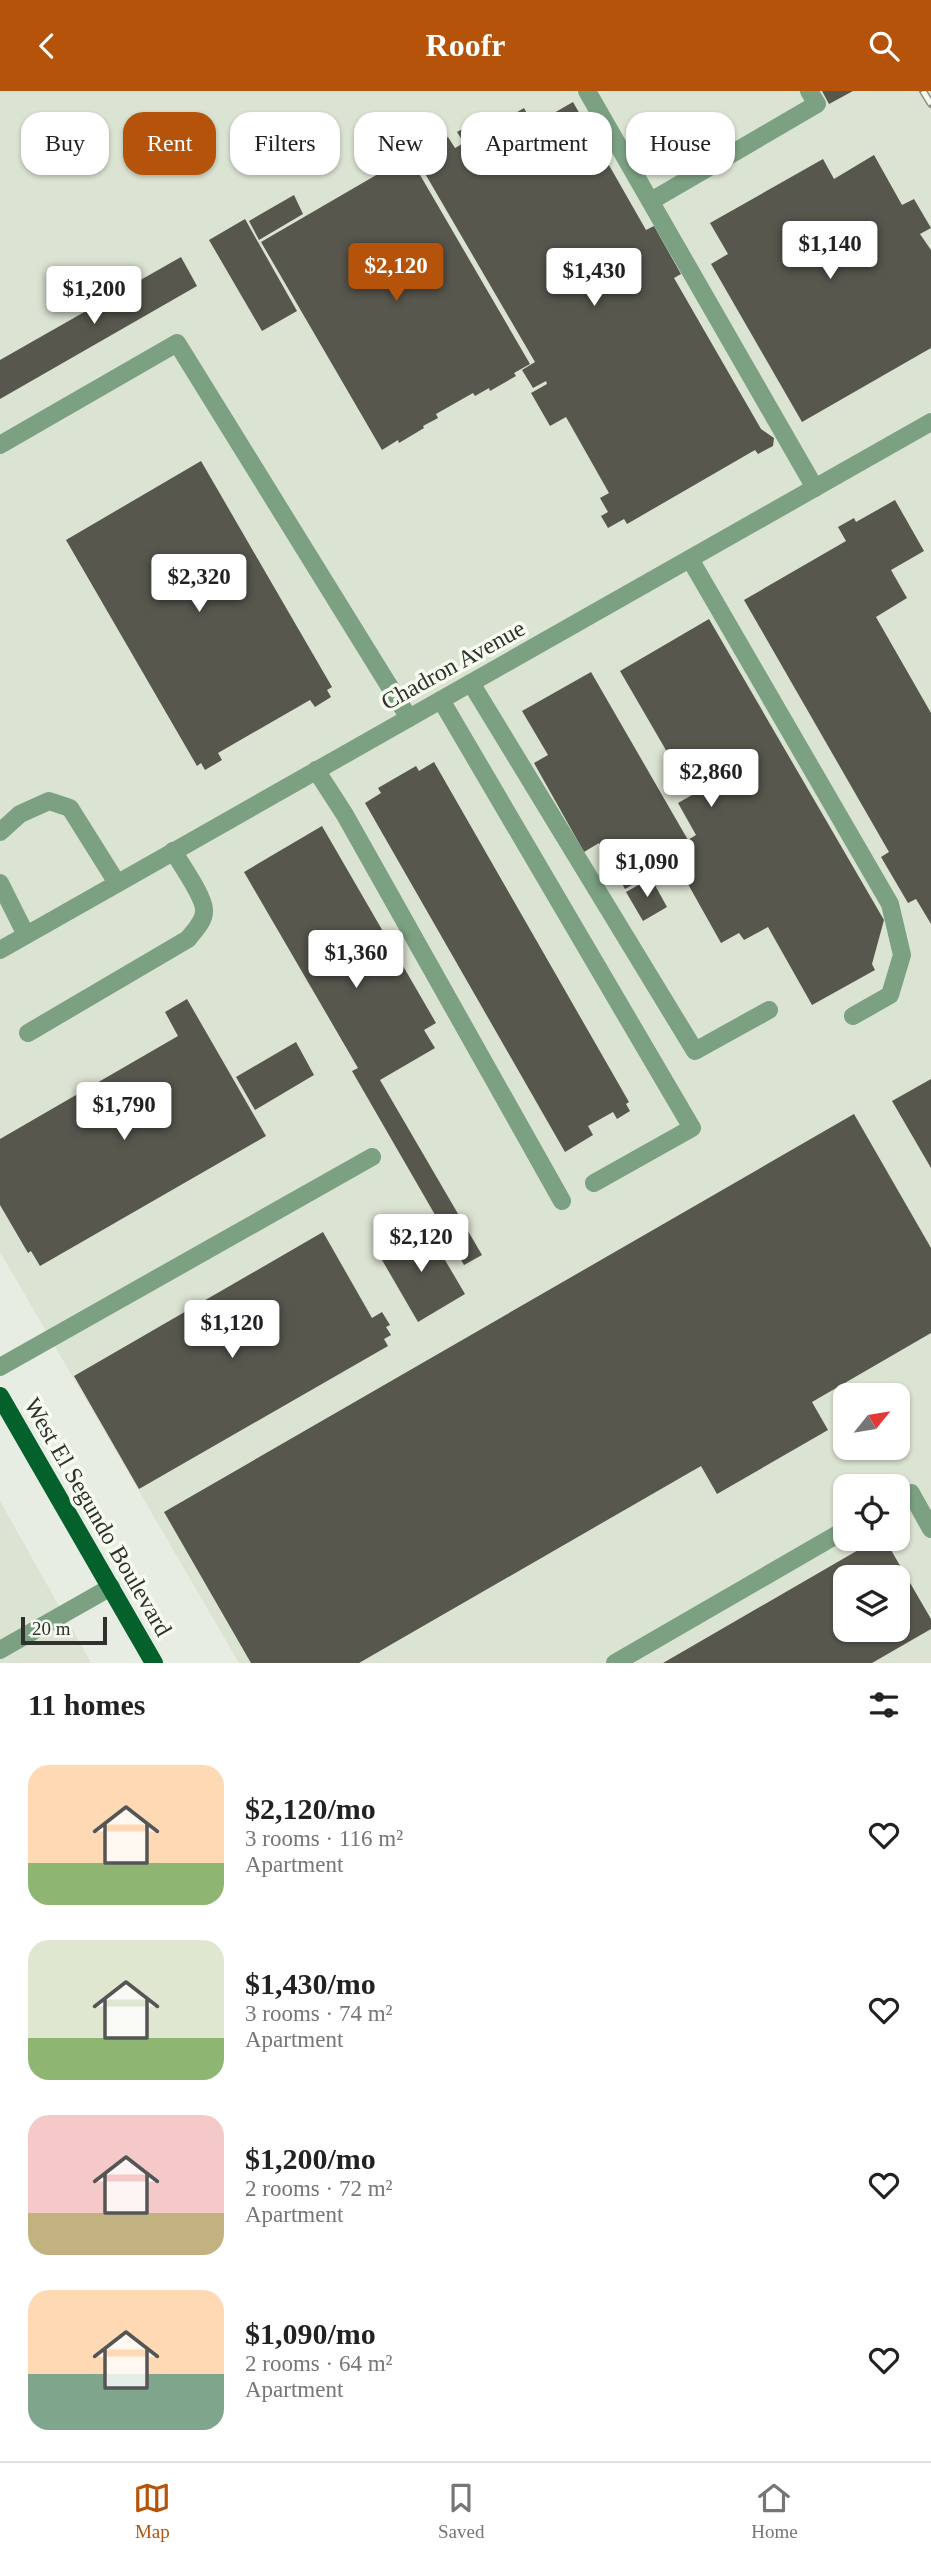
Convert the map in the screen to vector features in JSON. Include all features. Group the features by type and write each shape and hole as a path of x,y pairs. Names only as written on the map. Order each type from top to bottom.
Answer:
{"main road":[{"name":"West El Segundo Boulevard","path":"0,1396 155,1663"}],"street":[{"path":"587,91 815,488"},
{"path":"650,201 817,104 809,91"},
{"path":"0,445 177,343 409,718"},
{"name":"Chadron Avenue","path":"0,950 931,422"},
{"path":"690,559 890,904 902,955 890,995 853,1016"},
{"path":"471,683 695,1051 769,1010"},
{"path":"441,700 692,1128 594,1183"},
{"path":"316,770 345,814 562,1201"},
{"path":"0,832 20,814 49,801 70,808 117,883"},
{"path":"28,1033 188,939 202,920 204,909 191,880 173,851"},
{"path":"0,883 26,935"},
{"path":"0,1367 372,1157"},
{"path":"911,1493 931,1529"},
{"path":"615,1663 833,1537"},
{"path":"1,1647 111,1587"}],"shaded area":[{"path":"0,91 931,91 931,1663 239,1663 0,1252"},
{"path":"0,1501 91,1663 0,1663"}],"building":[{"path":"822,91 853,91 829,104"},
{"path":"573,102 579,112 556,112"},
{"path":"447,138 455,148 461,145 461,175 612,175 612,170 646,230 654,226 681,274 674,278 761,429 774,438 773,446 758,454 755,450 627,524 624,519 608,528 601,516 608,512 600,498 609,493 566,417 550,426 531,393 547,384 546,381 533,388 522,370 535,362 426,175 447,175"},
{"path":"874,155 902,205 914,199 931,228 920,234 931,250 931,348 802,422 711,264 728,254 710,223 823,159 834,179"},
{"path":"376,175 420,175 530,364 514,373 516,376 490,391 489,388 475,396 473,393 436,414 438,418 423,426 424,428 382,450 261,242"},
{"path":"294,195 303,214 259,240 249,221"},
{"path":"245,219 297,311 262,331 209,240"},
{"path":"181,257 197,286 0,399 0,360"},
{"path":"201,461 332,687 327,690 331,697 315,707 310,700 218,753 222,760 205,770 201,763 197,766 66,540"},
{"path":"895,500 924,551 891,570 907,598 876,617 931,713 931,924 916,899 908,903 881,857 889,852 744,600 846,541 838,527 854,518 856,522"},
{"path":"709,619 884,920 872,964 875,970 812,1005 768,927 744,940 739,933 721,943 675,861 625,889 599,843 584,852 534,763 548,755 522,711 591,672 688,840 696,835 678,803 692,795 620,671"},
{"path":"434,762 629,1102 626,1104 630,1111 617,1119 613,1112 588,1126 593,1135 565,1152 365,803 381,793 378,788 416,766 419,771"},
{"path":"322,826 436,1023 424,1030 435,1048 380,1080 482,1255 464,1265 352,1071 358,1068 244,872"},
{"path":"651,878 667,907 643,921 626,892"},
{"path":"187,999 266,1136 40,1266 31,1251 28,1253 0,1205 0,1139 178,1036 165,1012"},
{"path":"296,1042 314,1075 255,1110 236,1077"},
{"path":"931,1079 931,1168 892,1101"},
{"path":"854,1114 931,1248 931,1333 845,1383 833,1383 833,1390 812,1402 828,1430 717,1494 701,1466 359,1663 251,1663 164,1512"},
{"path":"425,1226 465,1294 418,1322 378,1253"},
{"path":"323,1232 372,1318 382,1312 390,1325 386,1327 391,1335 384,1339 388,1346 139,1489 74,1376"},
{"path":"857,1551 892,1551 900,1565 833,1565 833,1642 908,1642 872,1663 663,1663"},
{"path":"910,1583 931,1619 931,1629 910,1641"}],"railway":[{"path":"923,91 931,104"}]}
